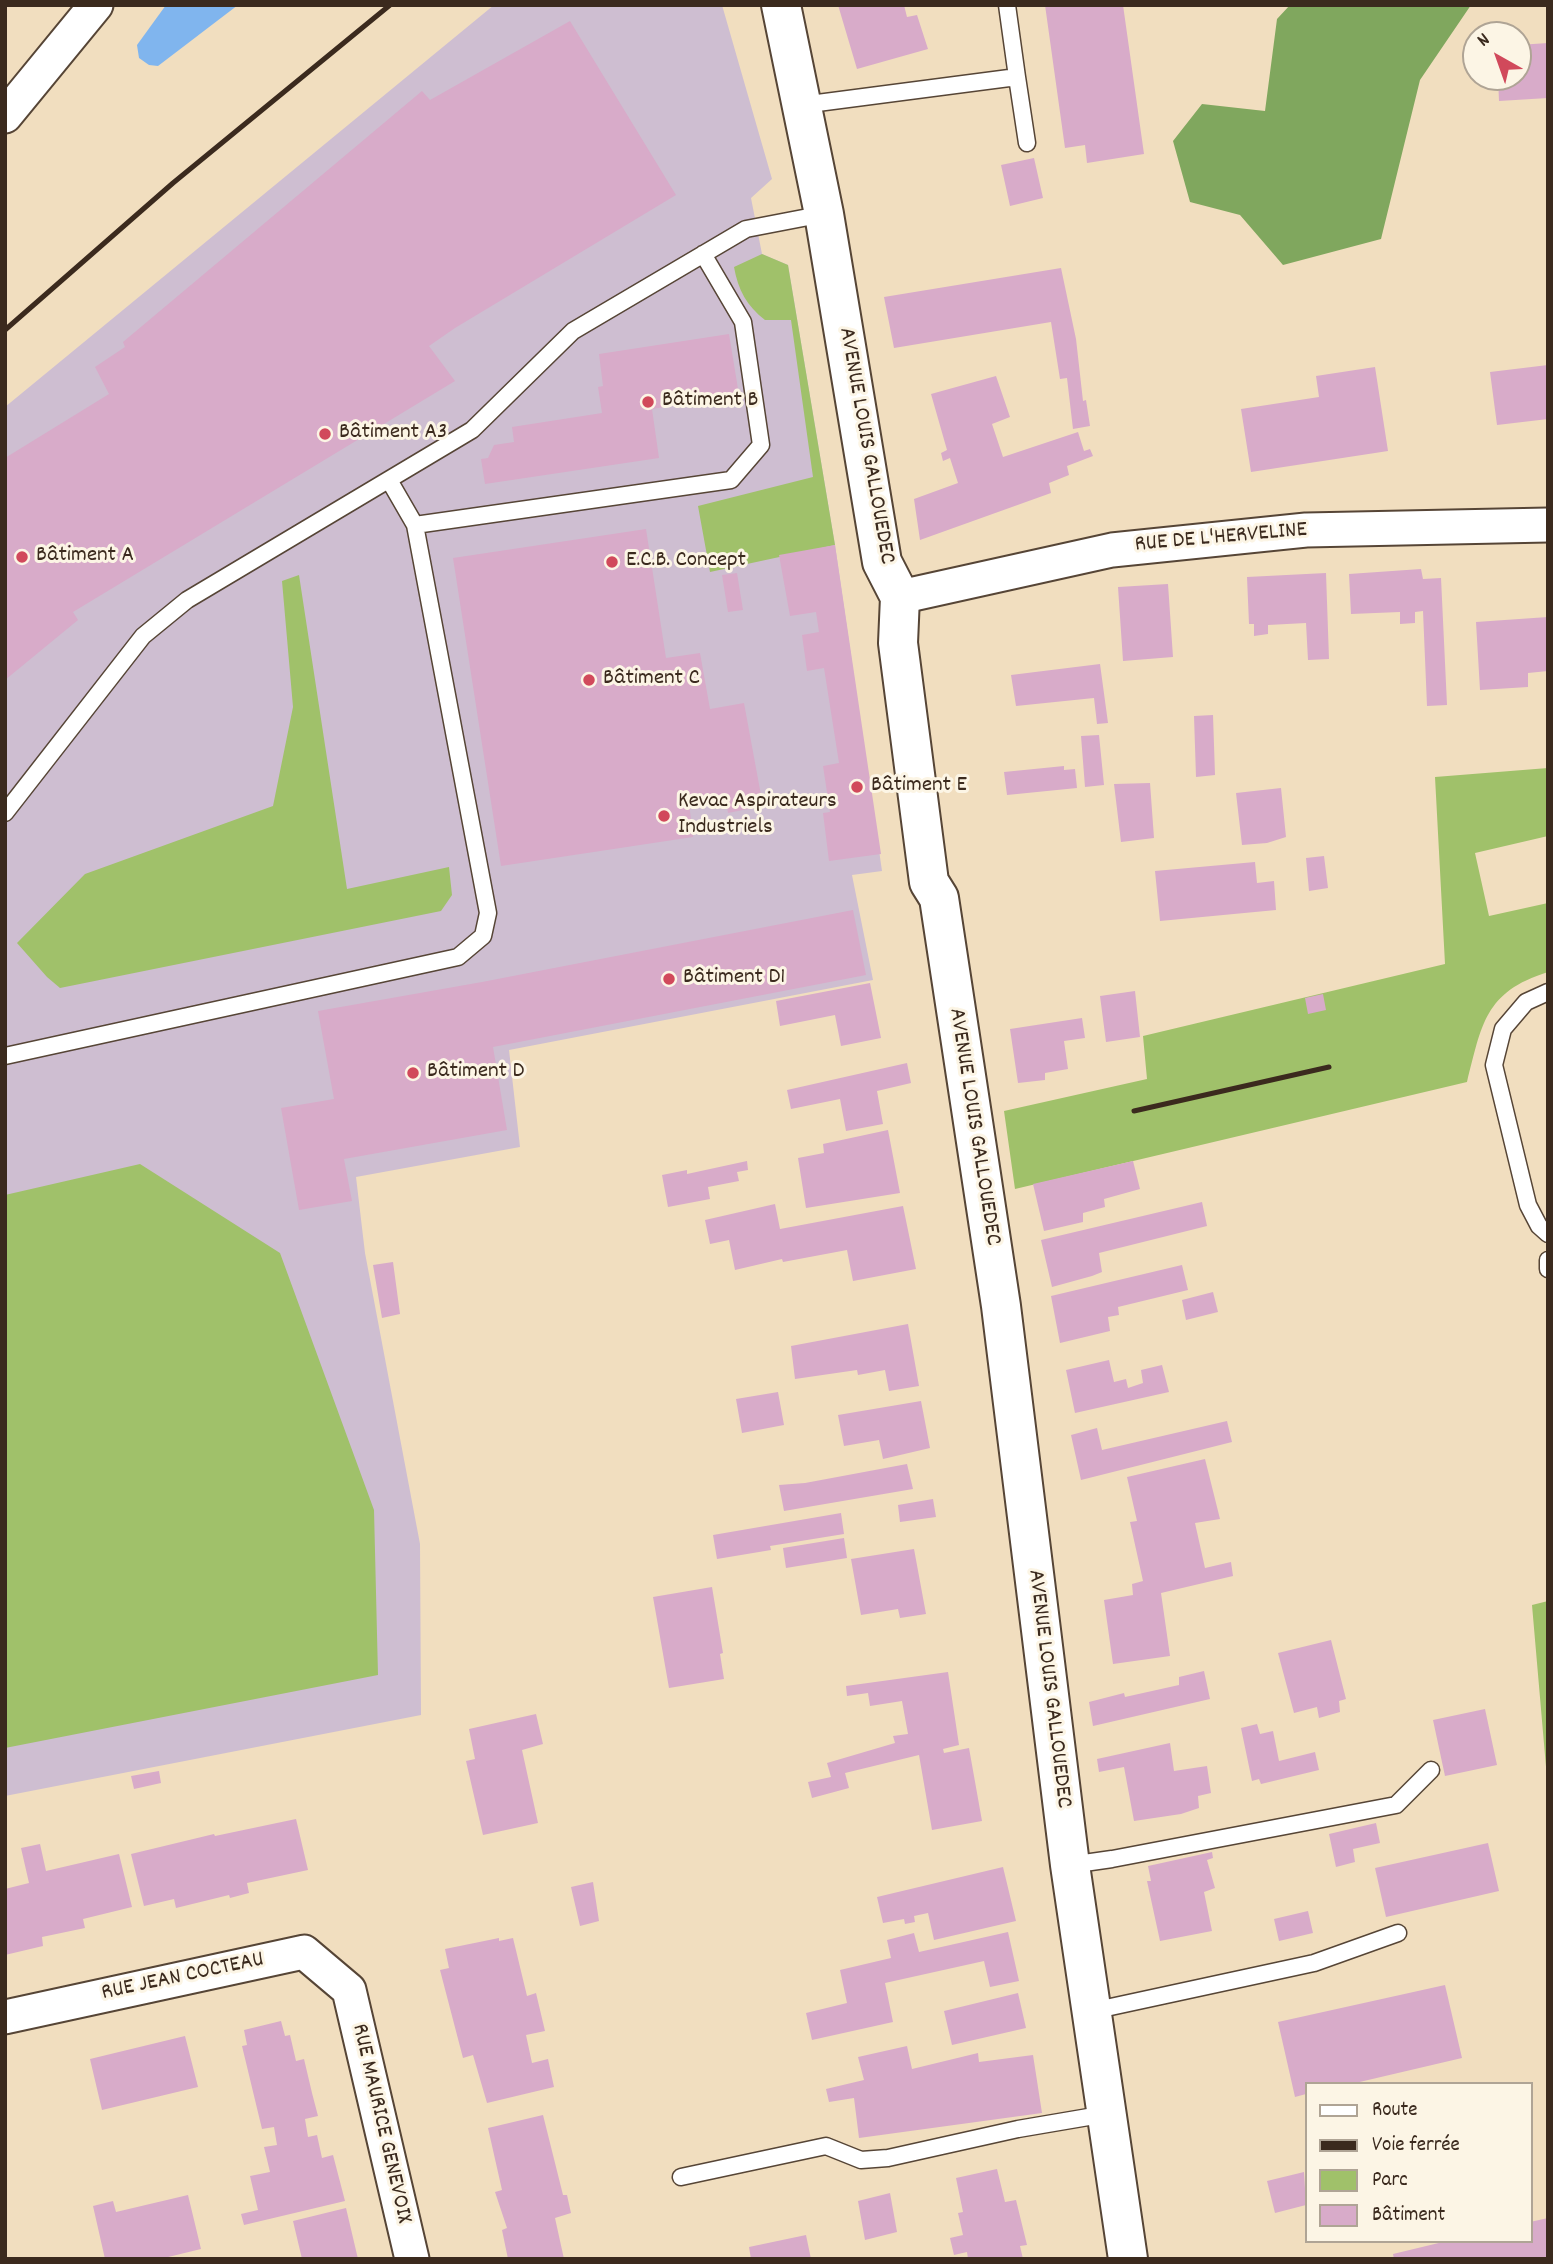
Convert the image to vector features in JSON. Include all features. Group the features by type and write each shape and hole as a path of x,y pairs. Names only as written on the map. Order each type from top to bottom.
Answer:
{"main road":[{"name":"AVENUE LOUIS GALLOUEDEC","path":"781,5 824,214 882,562 900,597 898,643 929,882 939,898 999,1293 1070,1865 1128,2259"}],"street":[{"path":"5,116 96,5"},
{"name":"RUE DE L'HERVELINE","path":"900,597 1112,550 1306,530 1548,525"},
{"name":"RUE JEAN COCTEAU","path":"5,2017 304,1952 349,1990"},
{"name":"RUE MAURICE GENEVOIX","path":"349,1990 412,2259"}],"lane":[{"path":"1007,5 1027,143"},
{"path":"802,105 1017,77"},
{"path":"5,813 143,636 187,600 472,430 573,331 746,229 824,214"},
{"path":"415,525 731,480 761,445 743,322 703,254"},
{"path":"5,1056 458,957 483,936 488,913 415,525 389,480"},
{"path":"1548,992 1526,1002 1503,1029 1494,1065 1528,1205 1539,1226 1548,1234"},
{"path":"1548,1259 1548,1269"},
{"path":"1070,1865 1396,1805 1431,1770"},
{"path":"1090,2011 1314,1963 1398,1933"},
{"path":"681,2176 826,2146 861,2160 888,2158 1018,2129 1106,2114"}],"shaded area":[{"path":"494,5 722,5 772,179 751,198 762,254 788,265 835,545 882,871 852,875 873,980 509,1050 520,1147 356,1177 365,1253 420,1544 421,1715 5,1796 5,407"}],"green space":[{"path":"1290,5 1471,5 1420,80 1381,239 1283,265 1240,215 1190,202 1173,141 1202,104 1265,111 1277,19"},
{"path":"762,254 788,265 835,545 710,572 698,506 813,477 791,320 765,320 753,309 741,290 734,267"},
{"path":"299,575 347,889 449,867 452,895 441,911 60,988 17,943 85,874 273,806 293,707 282,581"},
{"path":"1548,768 1548,836 1475,853 1489,916 1548,903 1548,972 1510,990 1489,1013 1482,1027 1467,1082 1015,1189 1004,1111 1147,1079 1143,1036 1445,964 1435,777"},
{"path":"140,1164 280,1253 374,1510 378,1675 5,1748 5,1195"},
{"path":"1548,1601 1548,1790 1532,1605"}],"water":[{"path":"166,5 238,5 158,66 149,65 139,58 137,45"}],"building":[{"path":"838,5 904,5 907,17 917,15 928,49 857,69"},
{"path":"1045,5 1123,5 1144,154 1087,163 1085,145 1065,148"},
{"path":"570,21 676,195 429,346 455,381 73,612 78,620 5,680 5,458 109,394 95,367 125,347 123,342 422,91 430,100"},
{"path":"1548,43 1548,98 1499,101 1499,91 1532,91 1532,44"},
{"path":"1034,158 1043,198 1010,206 1001,165"},
{"path":"1061,268 1076,339 1083,401 1086,400 1090,426 1073,429 1067,378 1060,379 1051,322 894,348 884,297"},
{"name":"Bâtiment B","path":"729,334 739,395 652,409 659,458 485,484 481,459 488,458 494,445 514,442 512,427 602,413 598,387 603,386 599,354"},
{"path":"1548,365 1548,419 1497,425 1490,372"},
{"path":"1375,367 1388,451 1251,472 1241,409 1319,397 1316,376"},
{"path":"996,376 1010,417 992,424 1003,457 1078,432 1084,451 1090,449 1093,456 1067,466 1069,475 1049,483 1051,493 920,540 914,499 958,483 950,458 943,461 941,453 947,450 931,394"},
{"name":"Bâtiment C","path":"646,529 666,658 700,653 710,709 744,703 763,806 728,813 725,796 689,803 693,837 501,866 453,558"},
{"path":"835,545 881,854 829,861 823,813 830,812 823,766 839,763 824,668 807,671 802,635 819,632 816,612 790,616 779,555"},
{"path":"1421,569 1423,579 1441,578 1447,705 1427,706 1423,611 1415,612 1415,623 1400,624 1400,612 1351,614 1349,574"},
{"path":"737,573 743,610 728,612 722,575"},
{"path":"1326,573 1329,659 1308,660 1306,623 1268,625 1268,634 1254,636 1254,624 1249,624 1247,577"},
{"path":"1168,584 1173,657 1123,661 1118,587"},
{"path":"1548,617 1548,671 1528,673 1528,687 1480,690 1476,622"},
{"path":"1100,664 1108,723 1097,724 1094,698 1016,706 1011,675"},
{"path":"1213,715 1215,775 1196,777 1194,716"},
{"path":"1099,735 1104,785 1085,787 1081,736"},
{"path":"1064,766 1064,770 1075,769 1077,788 1007,795 1004,772"},
{"path":"1150,783 1154,838 1121,842 1114,784"},
{"path":"1281,788 1286,837 1267,843 1242,845 1236,793"},
{"path":"1324,856 1328,888 1309,891 1306,858"},
{"path":"1255,862 1257,883 1274,881 1276,910 1160,921 1155,871"},
{"path":"853,910 866,975 493,1047 507,1130 344,1159 352,1201 299,1210 281,1108 334,1099 318,1011"},
{"path":"870,983 881,1038 841,1046 835,1015 780,1026 776,1001"},
{"path":"1135,991 1140,1037 1106,1042 1100,996"},
{"path":"1323,994 1326,1010 1308,1014 1305,998"},
{"path":"1082,1018 1085,1038 1064,1041 1068,1069 1045,1073 1045,1080 1018,1083 1010,1029"},
{"path":"907,1063 911,1083 877,1091 883,1124 846,1131 840,1099 791,1109 787,1090"},
{"path":"888,1130 900,1193 806,1208 798,1158 824,1153 823,1144"},
{"path":"747,1161 748,1170 737,1172 739,1181 708,1187 710,1199 668,1207 662,1175 687,1170 687,1174"},
{"path":"1133,1161 1140,1189 1104,1199 1105,1207 1083,1213 1083,1222 1044,1231 1033,1184"},
{"path":"1202,1202 1207,1226 1099,1253 1102,1272 1052,1287 1041,1240"},
{"path":"775,1204 780,1229 903,1206 916,1269 853,1281 847,1250 783,1262 782,1259 735,1270 729,1240 710,1244 705,1220"},
{"path":"393,1262 400,1314 382,1318 373,1265"},
{"path":"1182,1265 1188,1290 1118,1307 1119,1315 1108,1317 1110,1331 1060,1343 1051,1296"},
{"path":"1213,1292 1218,1312 1186,1320 1182,1300"},
{"path":"908,1324 919,1386 889,1391 885,1370 858,1375 857,1370 795,1379 791,1346"},
{"path":"1109,1360 1114,1382 1126,1379 1128,1388 1143,1383 1141,1370 1162,1365 1169,1392 1075,1413 1066,1370"},
{"path":"778,1392 784,1425 742,1433 736,1399"},
{"path":"921,1401 930,1448 883,1459 879,1440 844,1446 838,1415"},
{"path":"1227,1421 1232,1442 1081,1480 1071,1435 1097,1428 1102,1450"},
{"path":"1205,1459 1220,1519 1195,1523 1205,1568 1231,1562 1233,1576 1161,1593 1170,1656 1113,1664 1104,1600 1133,1595 1132,1584 1143,1581 1130,1522 1137,1521 1127,1477"},
{"path":"907,1464 913,1489 784,1511 779,1485 805,1483"},
{"path":"933,1499 936,1517 900,1522 898,1505"},
{"path":"841,1513 844,1534 770,1546 771,1550 717,1559 713,1535"},
{"path":"844,1538 847,1558 786,1568 783,1548"},
{"path":"914,1549 926,1614 900,1618 898,1609 861,1615 851,1559"},
{"path":"712,1587 723,1653 720,1654 724,1679 669,1688 653,1597"},
{"path":"1331,1640 1346,1699 1339,1701 1340,1712 1319,1718 1317,1707 1294,1713 1278,1653"},
{"path":"1204,1671 1210,1699 1093,1726 1089,1702 1124,1693 1125,1697 1179,1685 1179,1677"},
{"path":"948,1672 959,1745 943,1749 944,1753 969,1748 982,1821 932,1830 919,1755 845,1773 849,1788 812,1798 808,1782 831,1777 827,1763 895,1743 893,1736 908,1734 902,1701 870,1706 868,1693 847,1696 846,1686"},
{"path":"1485,1709 1497,1765 1445,1776 1433,1720"},
{"path":"536,1714 543,1744 522,1750 538,1823 483,1835 466,1761 475,1759 469,1729"},
{"path":"1257,1724 1260,1734 1273,1731 1279,1761 1315,1752 1319,1770 1261,1784 1259,1779 1252,1781 1241,1728"},
{"path":"1170,1743 1174,1771 1207,1766 1211,1793 1198,1796 1199,1808 1181,1814 1134,1821 1124,1767 1099,1772 1097,1759"},
{"path":"159,1771 161,1783 134,1789 131,1776"},
{"path":"296,1819 308,1870 247,1883 249,1893 230,1898 229,1895 176,1908 174,1899 144,1906 131,1854 214,1834 215,1836"},
{"path":"1376,1823 1380,1843 1353,1849 1355,1862 1336,1867 1329,1834"},
{"path":"1488,1843 1499,1891 1386,1917 1375,1868"},
{"path":"40,1844 46,1871 119,1854 132,1907 83,1919 85,1928 42,1937 43,1946 5,1955 5,1889 29,1883 21,1848"},
{"path":"1212,1852 1213,1858 1207,1860 1215,1888 1204,1892 1212,1931 1160,1941 1147,1881 1151,1881 1148,1866"},
{"path":"1003,1867 1016,1921 934,1940 928,1913 914,1916 915,1922 905,1924 904,1919 883,1923 877,1897"},
{"path":"593,1882 599,1921 580,1926 571,1887"},
{"path":"1308,1911 1313,1933 1279,1941 1274,1919"},
{"path":"1008,1932 1019,1981 990,1987 984,1961 885,1983 893,2022 812,2040 806,2013 847,2003 840,1970 891,1958 887,1940 914,1933 919,1952"},
{"path":"499,1938 499,1941 513,1938 527,1996 536,1993 545,2031 526,2035 532,2063 548,2059 554,2087 487,2103 473,2055 463,2058 440,1970 449,1968 445,1949"},
{"path":"1445,1985 1462,2058 1360,2082 1304,2082 1304,2095 1295,2097 1278,2022"},
{"path":"1018,1993 1026,2028 952,2045 944,2011"},
{"path":"281,2021 285,2036 290,2035 296,2061 304,2059 318,2116 305,2119 308,2137 317,2135 322,2158 333,2155 345,2201 244,2225 241,2214 258,2210 250,2176 270,2172 264,2147 277,2145 274,2127 262,2129 242,2046 247,2045 244,2030"},
{"path":"185,2036 198,2087 102,2110 90,2059"},
{"path":"907,2046 912,2069 978,2053 979,2062 1033,2055 1042,2113 859,2138 854,2098 829,2102 826,2089 864,2080 858,2057"},
{"path":"543,2115 563,2195 567,2195 571,2213 555,2218 564,2259 508,2259 502,2230 507,2228 495,2192 502,2190 488,2128"},
{"path":"997,2169 1005,2202 1016,2200 1027,2245 1020,2246 1023,2259 968,2259 967,2252 954,2255 950,2238 963,2235 958,2213 963,2212 956,2178"},
{"path":"1304,2172 1304,2206 1275,2213 1267,2181"},
{"path":"890,2193 897,2232 865,2240 858,2201"},
{"path":"188,2195 201,2249 160,2259 105,2259 93,2206 113,2201 116,2212"},
{"path":"346,2208 358,2259 302,2259 293,2221"},
{"path":"1548,2218 1548,2259 1394,2259 1393,2254 1439,2243 1532,2243 1532,2222"},
{"path":"806,2235 811,2259 751,2259 749,2247"}],"railway":[{"path":"5,330 173,183 390,5"},
{"path":"1134,1111 1329,1067"}],"place":[{"name":"Bâtiment B","path":"648,402"},
{"name":"Bâtiment A3","path":"325,434"},
{"name":"Bâtiment A","path":"22,557"},
{"name":"E.C.B. Concept","path":"612,562"},
{"name":"Bâtiment C","path":"589,680"},
{"name":"Bâtiment E","path":"857,787"},
{"name":"Kevac Aspirateurs Industriels","path":"664,816"},
{"name":"Bâtiment D1","path":"669,979"},
{"name":"Bâtiment D","path":"413,1073"}]}
